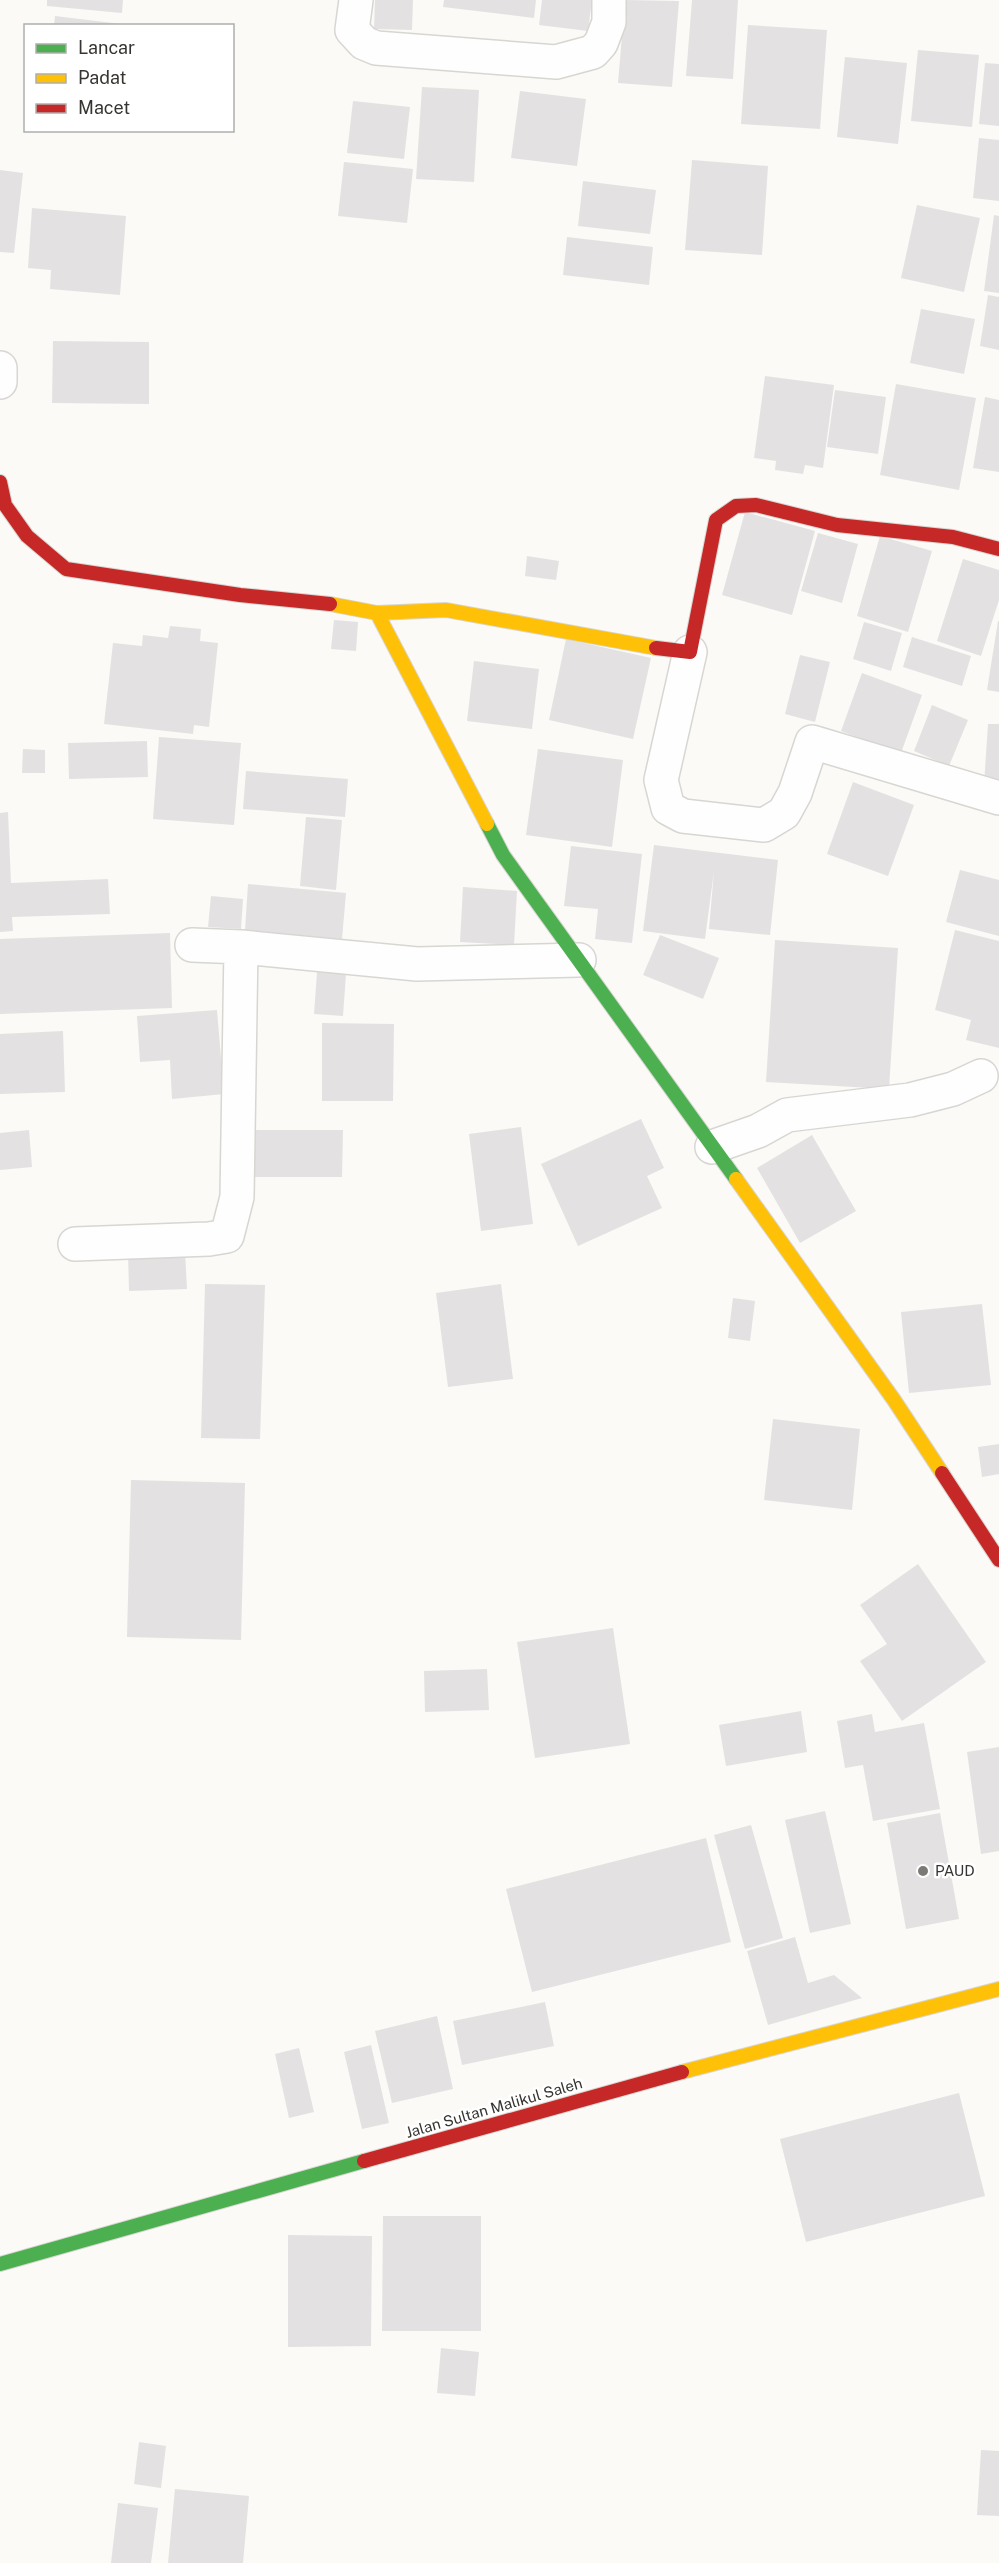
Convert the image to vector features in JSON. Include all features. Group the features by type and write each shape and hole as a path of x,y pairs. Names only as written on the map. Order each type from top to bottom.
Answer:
{"street":[{"path":"356,0 352,30 364,43 376,48 556,62 593,52 601,43 609,22 609,0"},
{"path":"0,368 0,382"},
{"path":"0,482 4,505 27,537 66,569 377,613 446,610 664,650 690,652"},
{"path":"999,549 953,537 837,525 756,505 736,506 716,520 690,652 661,780 668,808 683,816 764,825 784,813 795,793 812,742 999,798"},
{"path":"377,613 502,855 894,1400 999,1560"},
{"path":"192,945 241,947 417,964 579,960"},
{"path":"75,1244 209,1239 227,1236 237,1197 241,947"},
{"path":"712,1147 758,1131 787,1115 910,1100 953,1089 981,1076"},
{"name":"Jalan Sultan Malikul Saleh","path":"0,2264 627,2088 999,1989"}],"building":[{"path":"47,0 123,0 122,13 47,6"},
{"path":"375,0 413,0 412,30 374,29"},
{"path":"444,0 536,0 534,18 443,7"},
{"path":"542,0 592,0 588,31 539,25"},
{"path":"625,0 679,1 672,87 618,83"},
{"path":"692,0 738,0 733,79 686,76"},
{"path":"55,16 121,24 54,24"},
{"path":"748,25 827,30 820,129 741,124"},
{"path":"918,50 979,55 972,127 911,121"},
{"path":"845,57 907,63 898,144 837,137"},
{"path":"985,63 999,64 999,126 979,124"},
{"path":"422,87 479,90 474,182 416,179"},
{"path":"520,91 586,99 577,166 511,158"},
{"path":"353,101 410,107 404,159 347,153"},
{"path":"979,138 999,140 999,201 973,198"},
{"path":"692,160 768,166 762,255 685,250"},
{"path":"344,162 413,169 407,223 338,216"},
{"path":"0,170 23,173 14,253 0,252"},
{"path":"583,181 656,190 650,234 578,226"},
{"path":"917,205 980,218 964,292 901,278"},
{"path":"32,208 126,216 120,295 50,289 51,270 28,268"},
{"path":"994,215 999,216 999,293 984,291"},
{"path":"567,237 653,247 649,285 563,275"},
{"path":"988,295 999,297 999,350 980,346"},
{"path":"921,309 975,319 964,374 910,363"},
{"path":"53,341 149,342 149,404 52,403"},
{"path":"765,376 834,385 823,468 805,465 803,474 775,470 776,461 754,458"},
{"path":"896,384 976,398 959,490 880,475"},
{"path":"835,390 886,397 878,454 827,447"},
{"path":"985,397 999,400 999,472 973,468"},
{"path":"745,512 815,531 792,615 722,595"},
{"path":"818,533 858,544 842,603 801,591"},
{"path":"880,536 932,551 908,632 857,616"},
{"path":"527,556 559,561 556,580 525,576"},
{"path":"963,559 999,570 999,600 981,656 937,641"},
{"path":"334,620 358,622 356,651 331,649"},
{"path":"999,621 999,692 987,690"},
{"path":"864,622 902,633 891,671 853,659"},
{"path":"170,626 201,629 200,641 218,643 209,727 194,725 193,734 104,724 113,643 142,646 143,635 168,638"},
{"path":"912,637 971,656 962,686 903,667"},
{"path":"566,639 651,658 633,739 549,720"},
{"path":"800,655 830,662 815,722 785,714"},
{"path":"474,661 539,669 532,729 467,721"},
{"path":"862,673 922,695 901,753 841,731"},
{"path":"932,705 968,720 949,766 914,751"},
{"path":"988,724 999,724 999,785 984,784"},
{"path":"159,737 241,743 234,825 153,819"},
{"path":"147,741 148,777 69,779 68,743"},
{"path":"23,749 45,750 45,773 22,773"},
{"path":"538,749 623,760 612,847 526,835"},
{"path":"246,771 348,779 345,817 243,809"},
{"path":"853,782 914,805 888,876 827,854"},
{"path":"8,812 11,883 108,879 110,914 12,917 13,931 0,932 0,813"},
{"path":"306,817 342,820 336,890 300,886"},
{"path":"654,845 778,860 770,935 709,929 714,871 705,939 643,931"},
{"path":"571,846 642,854 632,943 595,939 598,909 564,906"},
{"path":"960,870 999,880 999,936 946,922"},
{"path":"248,884 346,893 342,939 245,930"},
{"path":"463,887 517,891 514,945 460,942"},
{"path":"211,896 243,899 241,929 208,927"},
{"path":"955,930 999,941 999,1048 966,1040 971,1020 935,1010"},
{"path":"170,933 172,1008 0,1014 0,939"},
{"path":"660,935 719,958 703,999 643,975"},
{"path":"775,940 898,948 889,1089 766,1082"},
{"path":"317,972 346,974 343,1016 314,1014"},
{"path":"217,1010 224,1094 172,1099 170,1060 140,1062 137,1016"},
{"path":"322,1023 394,1024 393,1101 322,1101"},
{"path":"63,1031 65,1092 0,1094 0,1034"},
{"path":"641,1119 664,1168 647,1176 662,1208 578,1246 541,1164"},
{"path":"521,1127 533,1224 481,1231 469,1134"},
{"path":"29,1130 32,1167 0,1170 0,1133"},
{"path":"243,1130 343,1130 342,1177 243,1177"},
{"path":"812,1135 856,1211 800,1243 757,1168"},
{"path":"185,1251 187,1289 129,1291 128,1253"},
{"path":"205,1284 265,1285 260,1439 201,1438"},
{"path":"501,1284 513,1379 448,1387 436,1293"},
{"path":"733,1298 755,1301 750,1341 728,1338"},
{"path":"982,1304 991,1385 909,1393 901,1312"},
{"path":"773,1419 860,1429 852,1510 764,1500"},
{"path":"999,1444 999,1474 982,1477 978,1447"},
{"path":"131,1480 245,1483 241,1640 127,1637"},
{"path":"918,1564 986,1662 902,1721 860,1661 887,1644 860,1605"},
{"path":"613,1628 630,1744 535,1758 517,1642"},
{"path":"487,1669 489,1710 425,1712 424,1671"},
{"path":"801,1711 807,1752 726,1766 719,1725"},
{"path":"872,1714 875,1732 924,1723 940,1809 873,1821 863,1765 845,1768 837,1721"},
{"path":"999,1747 999,1851 981,1854 967,1752"},
{"path":"825,1811 851,1924 810,1933 785,1820"},
{"name":"PAUD","path":"940,1813 959,1919 906,1929 887,1823"},
{"path":"751,1825 783,1938 745,1949 714,1835"},
{"path":"706,1838 731,1942 532,1992 506,1889"},
{"path":"795,1937 808,1983 834,1975 862,1998 768,2025 747,1951"},
{"path":"545,2002 554,2046 462,2065 453,2021"},
{"path":"437,2016 453,2089 392,2103 375,2031"},
{"path":"371,2045 389,2123 362,2129 344,2052"},
{"path":"299,2048 314,2112 289,2118 275,2054"},
{"path":"959,2093 985,2196 806,2242 780,2139"},
{"path":"383,2216 481,2216 481,2331 382,2331"},
{"path":"288,2235 372,2236 371,2346 288,2347"},
{"path":"441,2348 479,2352 475,2396 437,2393"},
{"path":"139,2442 166,2446 161,2488 134,2484"},
{"path":"981,2450 999,2451 999,2516 977,2515"},
{"path":"175,2489 249,2496 243,2563 168,2563"},
{"path":"118,2503 158,2508 151,2563 111,2563"}],"traffic: fast":[{"path":"487,824 503,855 736,1179"},
{"path":"0,2264 364,2161"}],"traffic: slow":[{"path":"330,604 377,613 487,824"},
{"path":"377,613 446,610 656,648"},
{"path":"736,1179 894,1400 942,1473"},
{"path":"682,2072 999,1989"}],"traffic: jam":[{"path":"0,482 5,505 27,536 66,569 240,595 330,604"},
{"path":"656,648 690,652 716,520 736,506 756,505 837,525 953,537 999,549"},
{"path":"942,1473 999,1560"},
{"path":"364,2161 682,2072"}],"place":[{"name":"PAUD","path":"923,1871"}]}
